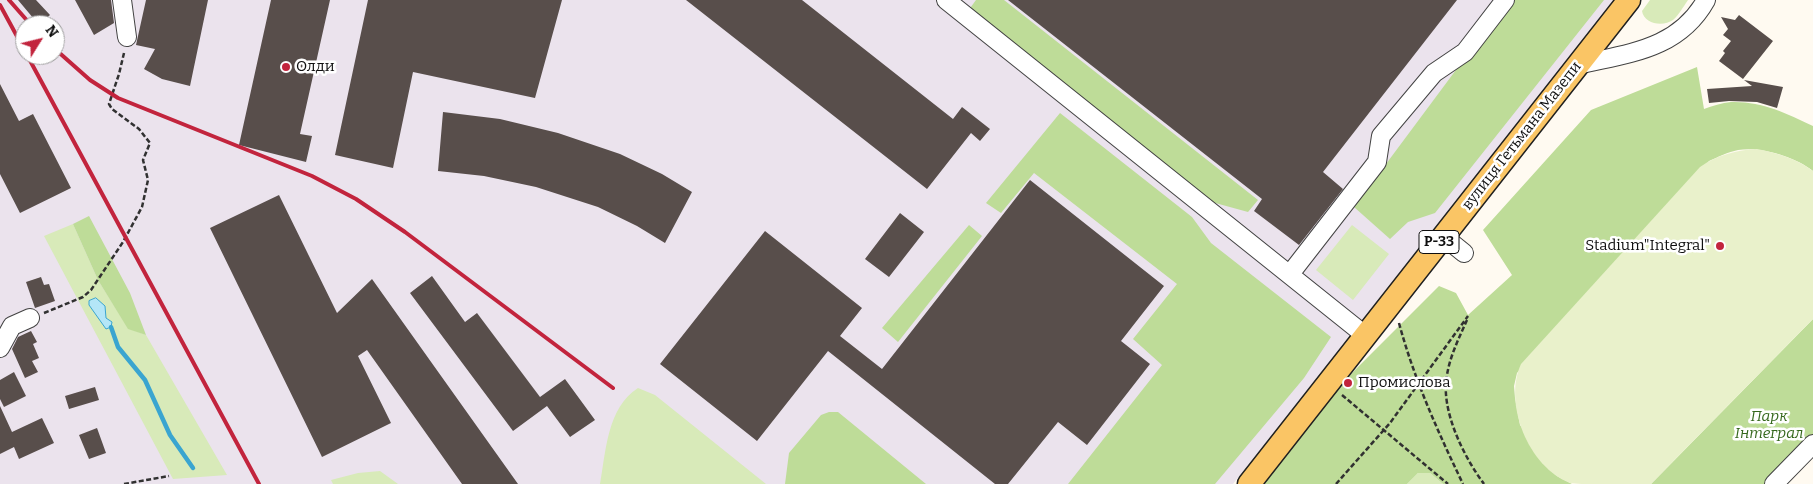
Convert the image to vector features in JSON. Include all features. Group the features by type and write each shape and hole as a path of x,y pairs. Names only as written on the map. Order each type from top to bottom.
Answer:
{"main road":[{"name":"вулиця Гетьмана Мазепи","path":"1249,484 1629,0"}],"street":[{"path":"122,0 127,37"},
{"path":"946,0 1366,336"},
{"path":"1290,274 1377,162 1381,136 1434,73 1465,52 1505,0"},
{"path":"1578,65 1642,51 1672,37 1688,24 1699,12 1706,0"},
{"path":"1444,236 1464,253"},
{"path":"0,348 12,326 30,318"},
{"path":"1774,484 1813,444"}],"path":[{"path":"30,318 84,297 91,290 123,242 142,206 148,180 143,160 150,143 139,128 112,109 110,104 120,74 127,37"},
{"path":"1336,484 1385,429 1468,316 1455,346 1446,376 1447,396 1456,434 1484,484"},
{"path":"1329,383 1448,484"},
{"path":"124,484 169,476"}],"shaded area":[{"path":"0,0 1613,0 1233,484 0,484"}],"green space":[{"path":"976,0 1004,0 1258,200 1248,212 1208,201 968,11"},
{"path":"1508,0 1604,0 1435,213 1408,222 1390,239 1354,207"},
{"path":"1650,0 1688,0 1673,20 1659,24 1646,19 1643,15 1642,11"},
{"path":"1697,67 1704,109 1731,102 1742,102 1783,112 1813,126 1813,171 1788,157 1767,151 1747,149 1734,151 1709,161 1517,373 1514,386 1520,425 1557,476 1572,484 1443,484 1430,473 1418,473 1407,484 1261,484 1336,389 1439,286 1456,293 1468,315 1512,275 1483,230 1591,110"},
{"path":"1060,113 1192,217 1211,243 1331,337 1304,378 1215,484 1068,484 1162,365 1133,339 1177,284 1034,173 1001,213 986,203"},
{"name":"Stadium\"Integral\"","path":"1757,149 1786,157 1813,171 1813,319 1651,484 1570,483 1555,475 1531,449 1523,432 1515,397 1516,380 1521,364 1700,167 1713,159 1727,154"},
{"path":"89,216 130,293 146,335 128,329 98,280 73,224"},
{"path":"73,224 98,280 128,328 146,335 227,475 173,479 44,236"},
{"path":"969,225 982,236 898,342 882,328"},
{"path":"1352,225 1389,254 1353,300 1316,270"},
{"name":"Парк Інтеграл","path":"1813,319 1813,444 1774,484 1651,484"},
{"path":"638,388 655,395 766,484 600,484 606,444 614,418 628,397"},
{"path":"829,412 838,412 926,484 785,484 789,453 821,415"},
{"path":"380,471 398,484 333,484 331,480 358,473"},
{"path":"1418,473 1430,473 1443,484 1407,484"}],"water":[{"path":"96,298 105,306 106,318 112,322 111,327 106,329 89,305 89,301"}],"building":[{"path":"18,0 36,0 50,15 31,15"},
{"path":"75,0 111,0 114,23 94,35"},
{"path":"146,0 208,0 190,86 162,79 144,69 155,49 136,45"},
{"name":"Олди","path":"271,0 330,0 300,134 312,136 306,162 239,145"},
{"path":"368,0 562,0 535,98 413,72 393,168 335,155"},
{"path":"686,0 802,0 953,119 962,107 990,129 980,141 971,133 927,189"},
{"path":"1008,0 1457,0 1323,172 1343,189 1299,245 1254,211 1262,199"},
{"path":"1739,15 1773,41 1743,79 1719,61 1725,53 1723,51 1731,41 1723,35 1728,29 1721,17 1735,20"},
{"path":"1744,80 1783,87 1777,108 1757,102 1729,101 1709,103 1707,89 1752,86"},
{"path":"0,84 19,121 33,114 71,188 20,213 0,174"},
{"path":"443,112 500,119 558,133 620,154 662,174 692,192 665,243 637,226 598,207 536,187 484,176 438,171"},
{"path":"1030,180 1164,286 1121,341 1150,364 1087,445 1058,422 1008,484 995,484 828,351 757,441 660,364 765,231 862,308 840,336 882,369"},
{"path":"279,195 337,313 372,279 518,484 462,484 367,350 358,356 391,423 322,457 210,228"},
{"path":"900,213 924,232 889,277 865,259"},
{"path":"432,276 465,322 477,313 540,397 565,379 595,420 570,437 547,406 513,431 410,293"},
{"path":"41,277 44,285 49,284 55,301 35,308 26,282"},
{"path":"31,331 37,342 33,344 39,358 32,361 38,372 25,378 12,349 18,337"},
{"path":"14,372 26,396 4,407 0,399 0,380"},
{"path":"95,387 99,400 69,409 65,396"},
{"path":"0,406 12,432 42,418 54,443 19,459 14,447 0,454"},
{"path":"97,428 106,453 89,459 79,435"}],"waterway":[{"path":"111,327 118,347 145,380 170,435 193,468"}],"railway":[{"path":"9,0 22,15"},
{"path":"0,5 15,33"},
{"path":"65,58 90,80 118,98 312,176 356,199 405,232 613,388"},
{"path":"32,65 259,484"}],"place":[{"name":"Олди","path":"286,67"},
{"name":"Stadium\"Integral\"","path":"1720,246"},
{"name":"Промислова","path":"1348,383"}]}
